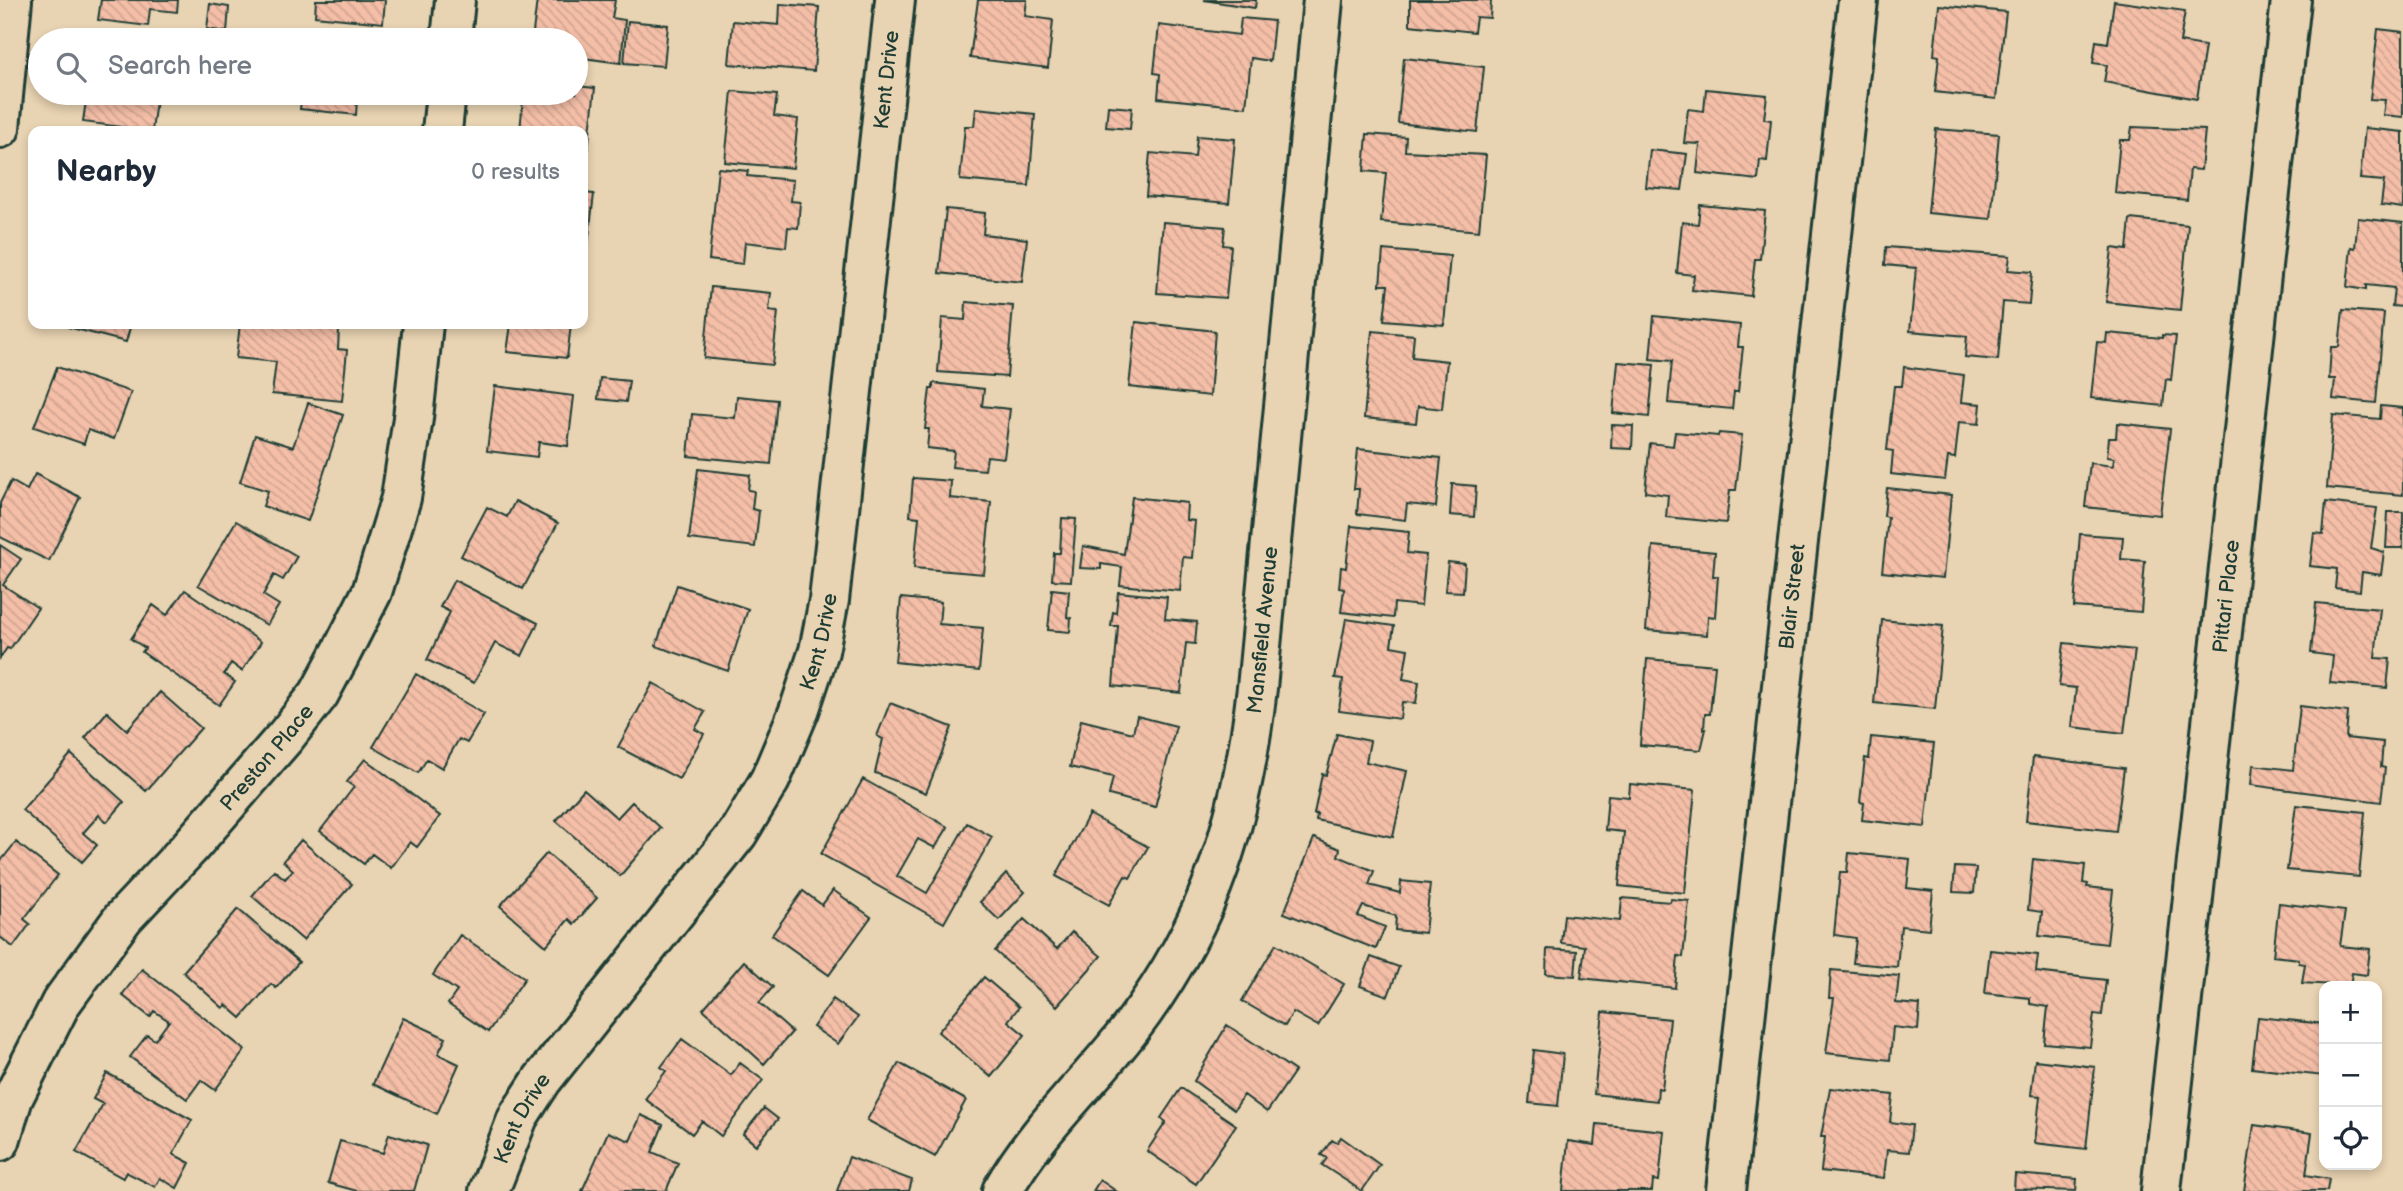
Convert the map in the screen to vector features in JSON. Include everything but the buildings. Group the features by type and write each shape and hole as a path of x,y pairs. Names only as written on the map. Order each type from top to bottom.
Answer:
{"street":[{"path":"0,128 12,0"},
{"path":"452,28 455,0"},
{"name":"Kent Drive","path":"489,1191 518,1117 542,1080 738,833 770,780 799,711 819,651 829,600 895,0"},
{"name":"Mansfield Avenue","path":"1002,1191 1019,1161 1130,1030 1164,982 1211,893 1233,829 1248,762 1257,688 1323,0"},
{"name":"Blair Street","path":"1726,1191 1857,0"},
{"name":"Pittari Place","path":"2161,1191 2291,0"},
{"path":"443,126 445,105"},
{"name":"Preston Place","path":"0,1141 13,1098 61,1003 123,918 189,848 286,736 319,694 346,645 372,592 401,498 422,329"}]}
